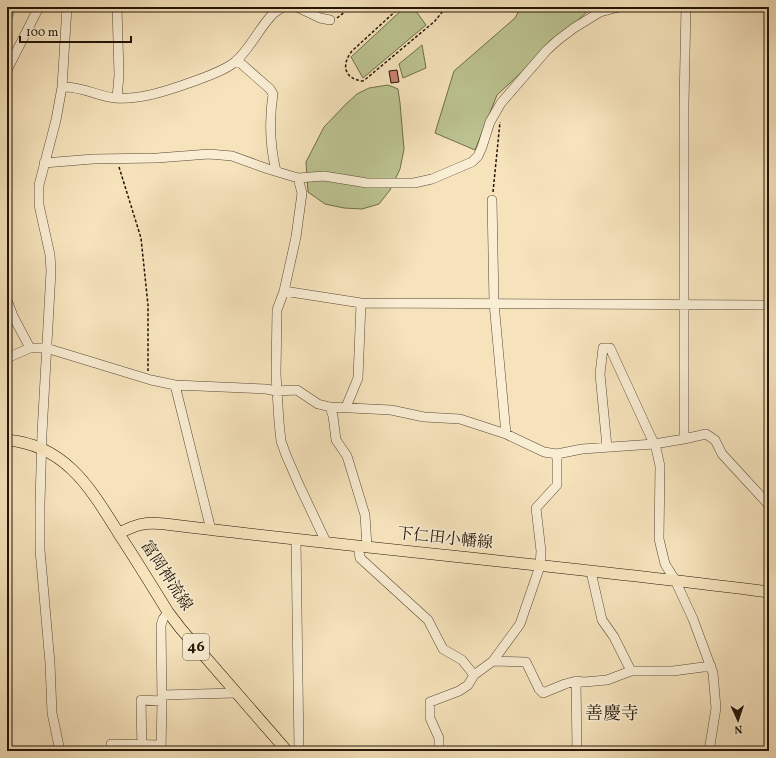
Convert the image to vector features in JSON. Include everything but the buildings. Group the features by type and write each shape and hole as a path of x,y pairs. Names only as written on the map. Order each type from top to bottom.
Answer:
{"main road":[{"name":"富岡神流線","path":"7,440 42,448 64,462 79,475 96,496 168,612 287,751"},
{"name":"下仁田小幡線","path":"119,534 137,525 150,523 675,580 769,592"}],"street":[{"path":"7,70 39,7"},
{"path":"60,751 52,713 50,663 40,550 42,448 51,271 50,255 39,205 39,185 56,120 62,87 67,7"},
{"path":"116,98 119,75 117,7"},
{"path":"62,87 71,86 89,90 102,96 116,98 140,97 157,94 226,69 237,60 271,15 283,7"},
{"path":"297,7 320,18 330,20"},
{"path":"44,163 93,158 157,158 209,154 232,156 298,178 324,176 367,183 414,183 432,179 472,162 478,156 490,122 498,111 501,103 547,50 574,28 600,12 610,8 619,7"},
{"path":"684,439 684,103 686,7"},
{"path":"237,60 270,89 273,94 270,115 273,159 276,171"},
{"path":"298,178 302,193 296,237 284,291 277,310 276,391 281,441 300,487 326,542"},
{"path":"492,200 494,303 506,434"},
{"path":"284,291 361,303 769,305"},
{"path":"7,300 12,316 30,348"},
{"path":"346,407 358,378 361,303"},
{"path":"7,358 30,348 46,348 148,379 176,385 266,389 276,391 297,390 318,404 330,407 391,410 424,417 460,419 506,434 544,452 557,454 582,449 654,444 706,434 715,440 722,454 769,505"},
{"path":"608,447 600,374 602,348 610,348 654,444 660,466 659,539 666,564 693,619 711,666 714,679 716,708 708,751"},
{"path":"176,385 211,530"},
{"path":"330,407 333,416 336,440 347,456 365,515 363,546 360,558 428,620 443,649 462,660 474,675"},
{"path":"439,751 439,738 430,718 430,702 468,685 474,675 493,661 520,624 540,566 541,551 536,508 557,485 557,454"},
{"path":"296,539 299,751"},
{"path":"591,572 602,620 614,637 631,671"},
{"path":"111,744 142,748 161,748 161,625 168,612"},
{"path":"493,661 526,662 542,693 576,681 584,682 607,680 631,671 674,671 711,666"},
{"path":"576,681 577,751"},
{"path":"142,748 141,700 235,692"}],"path":[{"path":"330,20 338,18 351,7"},
{"path":"400,7 362,41 348,56 346,70 348,75 352,78 363,81 367,78 435,20 446,7"},
{"path":"492,200 500,119 498,111"},
{"path":"117,159 131,210 141,238 148,305 148,379"}],"green space":[{"path":"405,7 413,7 426,25 363,78 351,57"},
{"path":"521,7 596,7 590,9 497,95 475,150 435,133 454,71 515,18"},
{"path":"422,45 426,68 403,78 399,64"},
{"path":"388,85 398,89 404,149 400,169 390,190 379,204 362,209 344,208 325,204 308,192 306,162 324,127 357,94 369,88"}],"waterway":[{"path":"7,15 10,7"}],"district":[{"name":"善慶寺","path":"612,714"}]}
